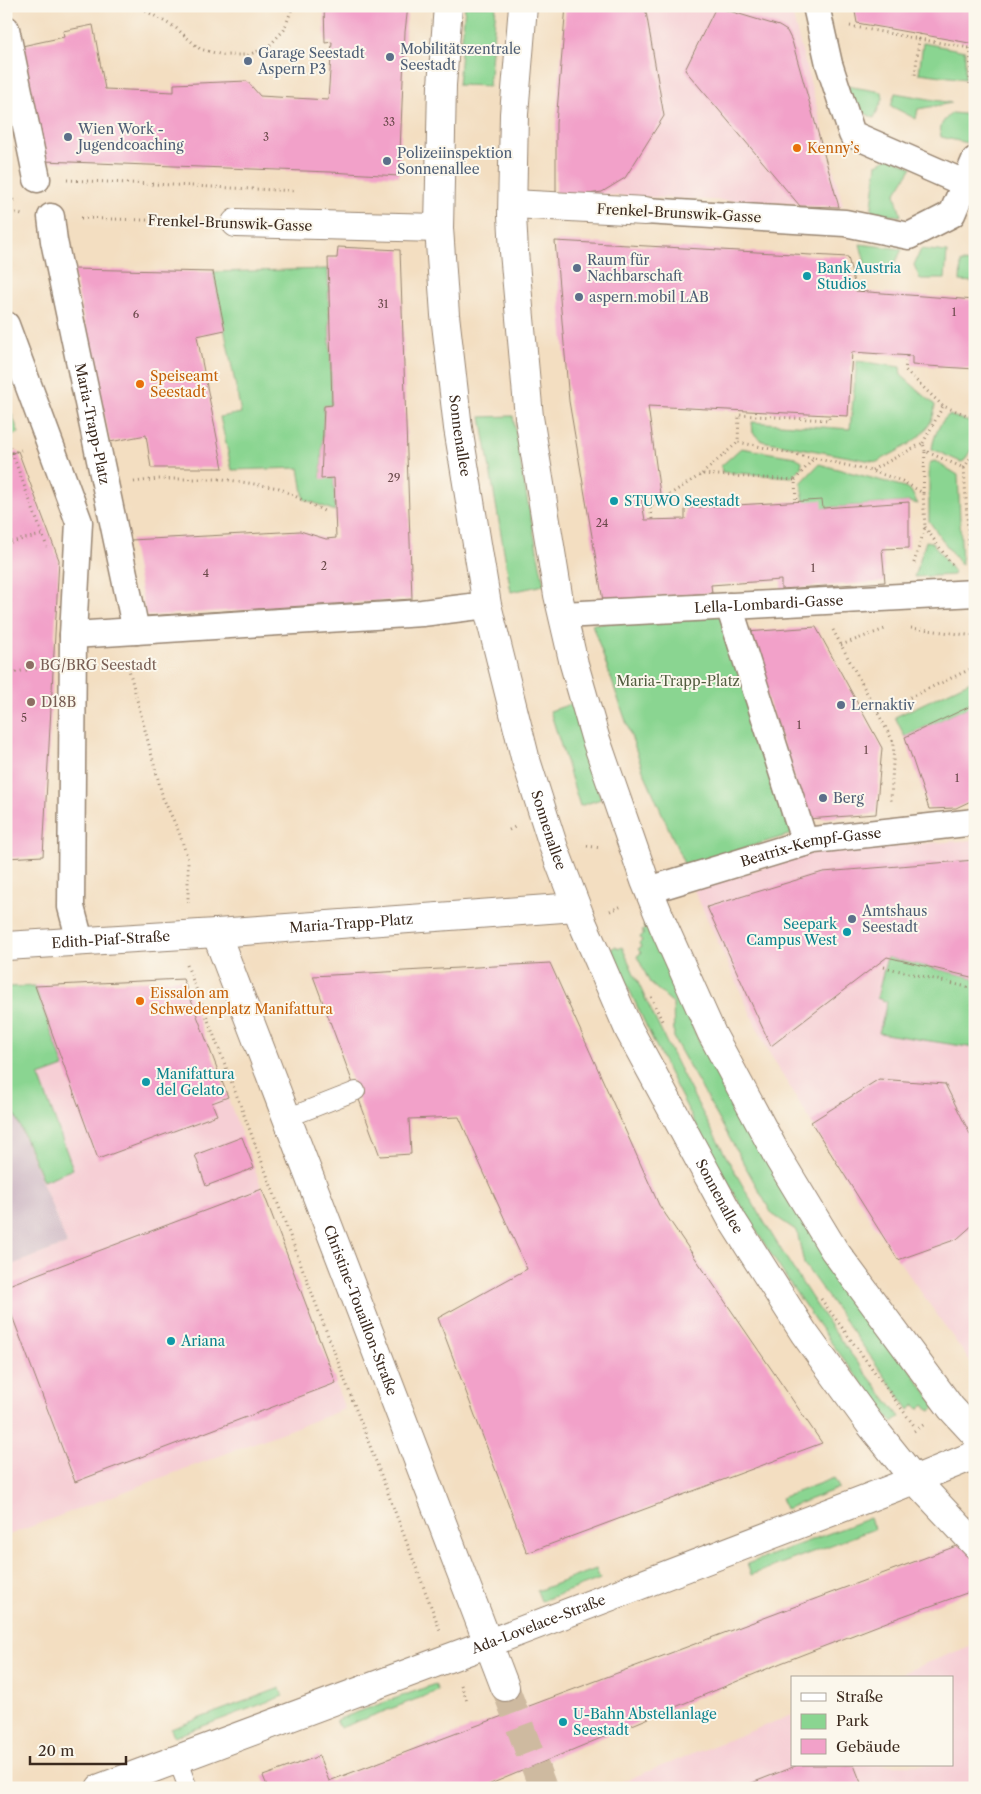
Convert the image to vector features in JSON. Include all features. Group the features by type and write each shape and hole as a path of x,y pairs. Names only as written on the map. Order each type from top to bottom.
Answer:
{"street":[{"name":"Sonnenallee","path":"448,6 442,84 439,228 445,315 458,428 487,605 525,757 554,848 580,916 629,1030 732,1220 804,1333 870,1424 915,1480 975,1544"},
{"path":"523,6 514,114 512,204 514,252 529,416 563,615 574,664 595,737 650,892 712,1034 779,1159 834,1250 951,1408 975,1434"},
{"path":"816,6 829,64 852,134 971,178"},
{"path":"6,29 37,179"},
{"name":"Frenkel-Brunswik-Gasse","path":"512,204 845,223 909,236 952,214 971,178"},
{"name":"Maria-Trapp-Platz","path":"51,217 54,242 136,631"},
{"name":"Frenkel-Brunswik-Gasse","path":"236,223 439,228"},
{"path":"6,325 79,522 73,635 70,907 80,941"},
{"name":"Lella-Lombardi-Gasse","path":"563,615 973,594"},
{"path":"73,635 422,614 487,605"},
{"path":"729,606 805,843"},
{"name":"Beatrix-Kempf-Gasse","path":"650,892 814,840 975,822"},
{"name":"Maria-Trapp-Platz","path":"216,933 580,916"},
{"name":"Edith-Piaf-Straße","path":"6,946 216,933"},
{"name":"Christine-Touaillon-Straße","path":"216,933 506,1687"},
{"name":"Ada-Lovelace-Straße","path":"100,1788 489,1643 915,1480 975,1455"}],"lane":[{"path":"287,1118 356,1091"},
{"path":"177,1759 188,1788"}],"path":[{"path":"137,6 176,28 200,48 223,55 248,55 268,47 284,30 293,6"},
{"path":"858,27 973,49 970,84"},
{"path":"915,76 920,34"},
{"path":"37,179 297,192"},
{"name":"Frenkel-Brunswik-Gasse","path":"6,210 22,215 51,217 236,223"},
{"path":"907,356 905,370 943,406 975,418"},
{"path":"872,471 923,443 943,406"},
{"path":"652,519 650,507 702,474 738,442 739,415 829,420 829,415"},
{"path":"6,438 48,552"},
{"path":"738,442 872,471 902,481 923,493"},
{"path":"903,598 924,526 925,451 923,443"},
{"path":"6,454 21,450 22,452"},
{"path":"925,451 964,468"},
{"path":"973,594 964,468 975,451"},
{"path":"6,458 12,454"},
{"path":"796,502 795,480 814,458"},
{"path":"702,474 795,480"},
{"path":"158,479 224,479 279,488 324,511"},
{"path":"924,526 973,594"},
{"path":"6,543 42,535"},
{"path":"817,601 894,742 889,832"},
{"path":"904,627 975,636"},
{"path":"841,645 885,629"},
{"path":"6,674 46,666"},
{"path":"878,712 975,667"},
{"path":"584,846 602,848"},
{"path":"580,916 598,916 650,892"},
{"path":"186,963 441,1632"},
{"path":"884,967 975,989"},
{"path":"649,994 665,1028"},
{"path":"817,1292 917,1430"},
{"path":"910,1434 933,1419"},
{"path":"460,1682 467,1701"}],"shaded area":[{"path":"566,6 790,6 843,206 556,193 558,94"},
{"path":"975,840 975,1366 873,1224 767,1049 694,890 817,851"},
{"path":"183,979 345,1409 6,1536 6,1267 67,1244 6,1093 6,987"},
{"path":"6,1093 67,1244 6,1267"},
{"path":"975,1644 975,1788 614,1788 613,1785 791,1715 791,1766 954,1766 954,1676 894,1676"}],"green space":[{"path":"465,6 496,6 489,86 458,85"},
{"path":"923,43 965,51 965,79 919,73"},
{"path":"847,86 882,92 883,99 874,118 849,105"},
{"path":"895,93 952,103 918,109 916,119 891,106"},
{"path":"952,113 973,115 967,143 941,137 942,123"},
{"path":"890,157 912,167 895,194 901,216 871,214 877,164"},
{"path":"860,244 902,249 889,276 868,274"},
{"path":"921,249 947,252 945,279 920,279 914,265"},
{"path":"961,262 975,263 975,282 960,281"},
{"path":"328,269 332,405 324,406 321,478 334,478 335,511 304,499 299,468 232,470 220,417 241,413 213,272"},
{"path":"857,361 900,367 901,375 935,405 929,425 914,440 877,462 762,441 753,433 752,422 850,429"},
{"path":"6,399 19,433 13,435 6,418"},
{"path":"949,415 975,424 975,444 964,461 961,462 932,449 937,430"},
{"path":"513,416 544,585 511,592 481,417"},
{"path":"741,448 795,457 802,461 801,468 792,477 722,472 721,466"},
{"path":"935,461 958,475 962,565 929,521 929,465"},
{"path":"819,464 905,487 911,491 918,504 909,502 823,508 804,501 801,483"},
{"path":"926,541 932,542 954,572 953,575 914,577"},
{"name":"Maria-Trapp-Platz","path":"722,615 792,834 685,866 643,770 592,624"},
{"path":"975,679 975,704 905,737 895,717"},
{"path":"571,704 601,799 580,806 550,711"},
{"path":"648,923 699,1041 762,1154 936,1407 930,1411 924,1404 919,1409 915,1405 909,1410 804,1264 797,1231 772,1214 674,1039 673,1003 650,983 637,956 641,953 638,949 641,947 639,943 642,941 640,937 644,934 642,931 645,929 643,926"},
{"path":"616,946 618,949 622,947 690,1090 741,1183 825,1318 900,1417 893,1423 817,1323 758,1234 731,1188 680,1094 633,998 611,949"},
{"path":"887,957 975,978 975,1048 879,1033 887,1002 877,998"},
{"path":"35,986 64,1067 39,1076 73,1169 43,1181 6,1093 6,987"},
{"path":"834,1478 839,1488 785,1509 781,1498"},
{"path":"870,1518 874,1529 751,1575 747,1564"},
{"path":"596,1569 600,1579 541,1601 537,1591"},
{"path":"435,1684 438,1691 340,1728 336,1720"},
{"path":"280,1688 283,1696 174,1737 171,1729"}],"building":[{"path":"324,6 408,6 405,32 399,176 44,161 22,46 64,37 63,31 93,25 105,89 174,92 174,84 247,81 260,96 328,100 332,42 325,43"},
{"path":"566,6 645,6 664,116 625,178 602,192 588,194 556,193 556,123"},
{"path":"854,6 975,6 975,44 857,23"},
{"path":"716,7 779,26 787,31 792,41 839,207 800,206 685,70"},
{"path":"555,241 848,257 856,291 975,300 975,369 912,365 912,356 852,352 848,416 648,406 660,494 641,497 645,520 685,519 685,508 822,500 823,508 909,502 909,548 882,549 885,582 781,589 781,580 711,585 712,593 603,601 569,401"},
{"path":"338,247 400,250 412,599 146,616 131,540 300,531 326,539 336,538 334,478 321,479 324,406 332,405 328,258 337,258"},
{"path":"73,269 213,272 225,330 197,336 223,468 151,468 146,435 110,442"},
{"name":"D18B","path":"18,451 59,560 43,856 6,858 6,455"},
{"path":"816,627 882,748 876,814 807,819 746,632"},
{"path":"975,704 975,799 956,808 929,809 905,737"},
{"name":"Seepark Campus West","path":"975,860 975,978 887,957 771,1046 707,907 823,872"},
{"path":"550,963 659,1205 822,1443 527,1553 438,1318 527,1269 459,1117 409,1119 411,1154 380,1156 313,976"},
{"name":"Manifattura del Gelato","path":"183,979 228,1097 212,1103 217,1115 98,1159 35,986"},
{"path":"879,1079 945,1084 971,1136 975,1135 975,1223 957,1239 898,1260 811,1122"},
{"path":"242,1137 254,1168 206,1186 195,1155"},
{"name":"Ariana","path":"262,1189 336,1383 75,1482 6,1300 6,1286"},
{"name":"U-Bahn Abstellanlage Seestadt","path":"975,1539 975,1590 781,1663 481,1788 268,1788 263,1776 319,1756 329,1781"},
{"path":"795,1766 854,1766 863,1788 739,1788"}],"tunnel":[{"path":"505,1687 543,1788"}],"place":[{"name":"Mobilitätszentrale Seestadt","path":"390,57"},
{"name":"Garage Seestadt Aspern P3","path":"248,61"},
{"name":"Wien Work - Jugendcoaching","path":"68,137"},
{"name":"Kenny’s","path":"797,148"},
{"name":"Polizeiinspektion Sonnenallee","path":"387,161"},
{"name":"Raum für Nachbarschaft","path":"577,268"},
{"name":"Bank Austria Studios","path":"807,276"},
{"name":"aspern.mobil LAB","path":"579,297"},
{"name":"Speiseamt Seestadt","path":"140,384"},
{"name":"STUWO Seestadt","path":"614,501"},
{"name":"BG/BRG Seestadt","path":"30,665"},
{"name":"D18B","path":"31,702"},
{"name":"Lernaktiv","path":"841,705"},
{"name":"Berg","path":"823,798"},
{"name":"Amtshaus Seestadt","path":"852,919"},
{"name":"Seepark Campus West","path":"847,932"},
{"name":"Eissalon am Schwedenplatz Manifattura","path":"140,1001"},
{"name":"Manifattura del Gelato","path":"146,1082"},
{"name":"Ariana","path":"171,1341"},
{"name":"U-Bahn Abstellanlage Seestadt","path":"563,1722"}]}
